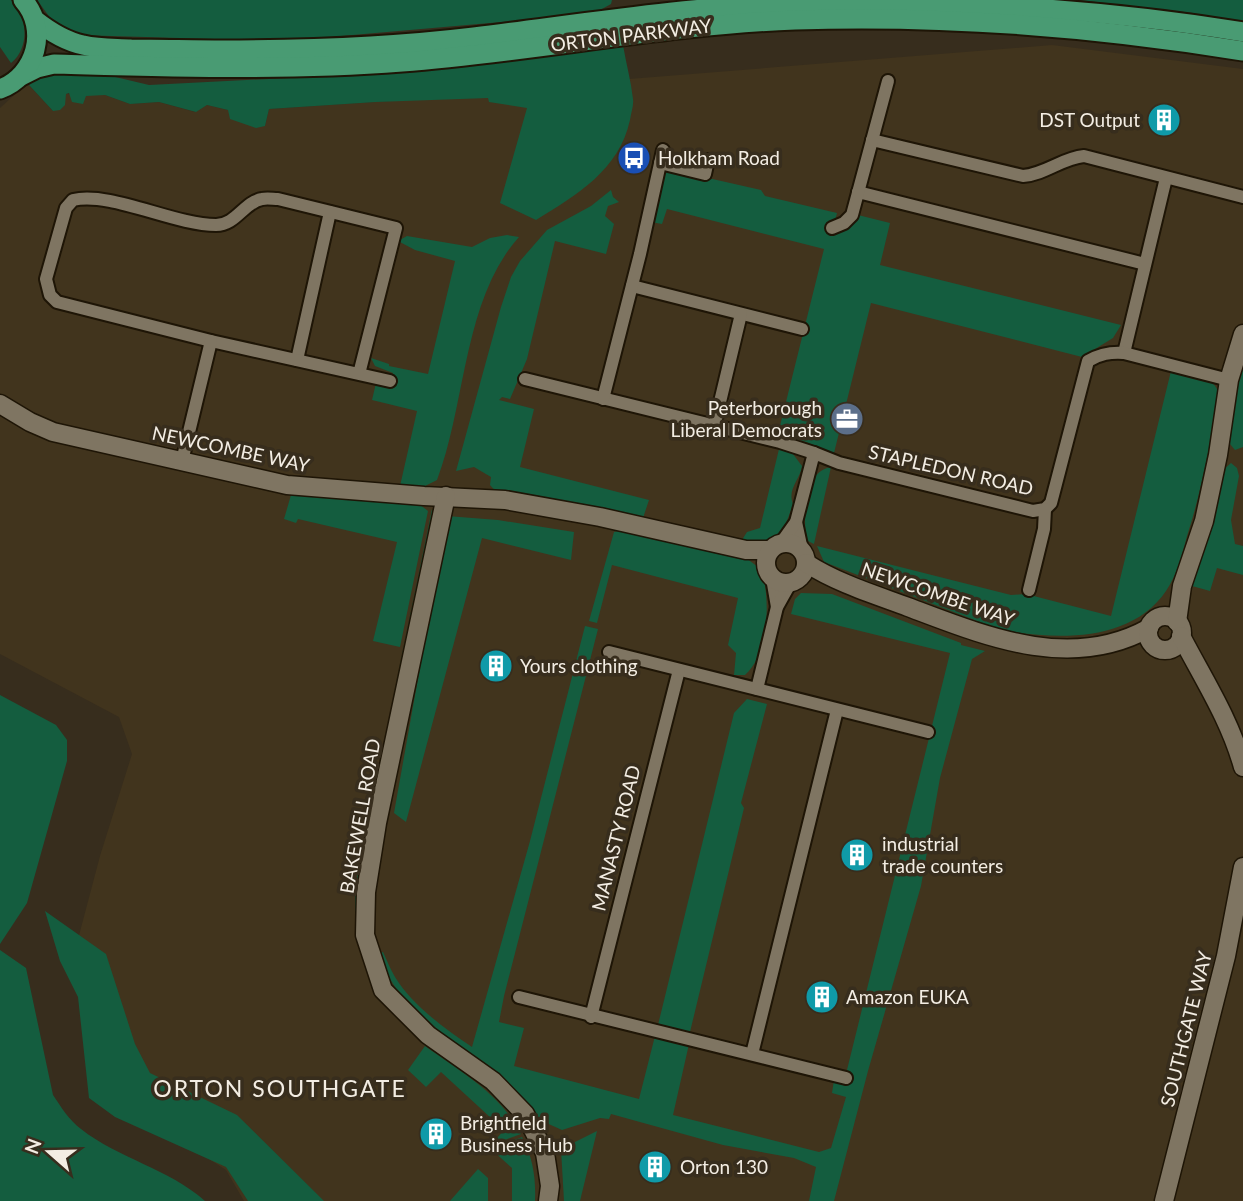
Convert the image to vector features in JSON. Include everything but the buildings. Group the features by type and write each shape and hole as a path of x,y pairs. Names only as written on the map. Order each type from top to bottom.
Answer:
{"main road":[{"name":"ORTON PARKWAY","path":"28,6 63,40 98,48 291,50 391,45 704,8 863,1 944,1 1074,9 1243,32"},
{"path":"7,86 30,64 36,50 37,35 28,6"},
{"name":"ORTON PARKWAY","path":"7,86 37,68 54,64 195,68 344,66 404,62 706,26 848,19 1002,22 1070,27 1243,51"}],"street":[{"path":"832,228 844,223 852,215 888,81"},
{"path":"872,140 1023,176 1043,173 1071,157 1084,156 1243,197"},
{"path":"603,399 662,156 705,174 708,160"},
{"path":"1124,353 1166,178"},
{"path":"858,192 1145,264"},
{"path":"359,374 396,228 278,199 260,199 234,220 218,225 179,220 93,198 73,200 66,208 46,279 50,295 57,302 390,382"},
{"path":"297,360 330,212"},
{"path":"632,286 802,329"},
{"path":"714,427 741,314"},
{"path":"1196,664 1161,648 1148,638 1167,626 1196,547 1212,485 1229,380 1243,334"},
{"path":"182,461 211,341"},
{"name":"STAPLEDON ROAD","path":"814,453 839,463 1033,511 1045,509 1051,503 1088,362 1098,355 1124,353 1229,380"},
{"path":"525,379 780,442 814,453 796,522 772,559 777,607"},
{"name":"NEWCOMBE WAY","path":"0,404 53,432 287,485 505,500 600,517 746,550 772,559"},
{"name":"BAKEWELL ROAD","path":"446,496 379,813 366,892 365,935 383,990 428,1035 494,1081 525,1114 545,1153 550,1186 548,1201"},
{"path":"1029,590 1044,529 1045,509"},
{"path":"757,689 777,607 799,568 796,522"},
{"path":"772,559 795,544 799,568"},
{"path":"772,559 784,583 799,568"},
{"name":"NEWCOMBE WAY","path":"799,568 971,631 1030,647 1060,648 1118,642 1167,626"},
{"path":"1161,648 1177,645 1167,626"},
{"path":"1167,626 1196,664 1231,731 1243,768"},
{"name":"NEWCOMBE WAY","path":"1118,642 1161,648"},
{"path":"609,652 928,732"},
{"name":"MANASTY ROAD","path":"591,1017 679,670"},
{"path":"752,1054 837,710"},
{"name":"SOUTHGATE WAY","path":"1164,1201 1226,956 1243,867"},
{"path":"519,997 591,1017 846,1077"}],"shaded area":[{"path":"1052,45 1243,69 1243,1201 244,1201 226,1170 98,1087 77,943 100,856 132,754 119,717 0,654 0,108 23,87 29,85 53,111 66,94 105,95 130,104 159,102 195,112 207,105 228,110 265,126 269,109 618,86 629,79"}],"green space":[{"path":"0,0 11,0 17,7 25,32 21,49 11,63 0,47"},
{"path":"37,0 612,0 611,4 593,14 284,41 77,35 51,19"},
{"path":"1079,0 1243,0 1243,24 1193,13"},
{"path":"623,45 633,101 624,138 606,167 594,179 581,191 536,220 500,203 527,108 489,102 488,98 269,109 265,126 256,128 230,119 228,110 207,105 196,112 159,102 130,104 105,95 86,96 83,104 72,102 69,93 66,94 65,105 60,110 53,111 29,85 45,73 107,75 149,85 436,68"},
{"path":"664,168 761,190 765,196 837,213 832,233 845,230 858,215 890,223 880,265 1121,325 1113,338 1082,357 871,303 834,453 778,434 824,249 667,209 662,224 651,222"},
{"path":"611,190 613,197 619,202 608,206 605,216 614,224 606,254 555,241 527,359 510,399 502,397 499,400 534,409 520,467 649,500 642,521 498,494 490,485 491,477 474,467 456,471 511,277 520,261 547,230 591,206"},
{"path":"507,235 519,237 501,262 476,321 447,451 437,480 423,487 400,486 417,411 372,400 376,383 391,384 393,373 375,366 371,358 389,366 428,374 455,261 415,250 398,241 407,236 472,247 490,238"},
{"path":"1243,355 1243,447 1235,450 1225,438"},
{"path":"1171,371 1207,379 1217,388 1219,395 1201,484 1176,572 1166,591 1151,608 1132,621 1089,634 1065,636 998,629 824,562 817,546 1011,595 1026,594 1111,616"},
{"path":"779,449 793,454 802,466 793,489 793,504 785,526 771,539 740,543 747,532 760,528"},
{"path":"1231,463 1237,468 1239,476 1231,520 1235,544 1243,546 1243,575 1217,568 1210,591 1192,586 1222,471"},
{"path":"831,467 814,544 806,540 807,497 815,477"},
{"path":"301,492 419,504 428,511 400,647 373,641 397,542 298,519 296,523 284,519 291,495"},
{"path":"432,509 434,517 395,710 391,709"},
{"path":"447,516 498,520 574,532 571,560 482,538 406,822 394,813"},
{"path":"628,529 746,558 762,570 766,596 766,626 759,654 745,675 734,675 736,653 728,645 738,598 612,565 597,623 589,621 614,532"},
{"path":"801,593 832,594 961,645 985,651 972,659 940,778 921,886 834,1201 809,1201 816,1167 794,1158 723,1145 611,1114 609,1119 600,1118 562,1130 542,1121 546,1132 540,1129 500,1077 437,1029 401,996 390,979 380,953 383,952 395,977 410,997 440,1024 472,1047 530,841 585,626 598,629 499,1022 524,1028 514,1066 639,1099 655,1036 689,1044 673,1115 819,1152 831,1148 846,1097 832,1093 834,1080 844,1082 950,653 791,614 795,599"},
{"path":"0,695 56,725 67,740 67,761 27,903 0,944"},
{"path":"747,699 767,704 741,803 744,808 690,1032 658,1025 734,713"},
{"path":"368,821 370,825 360,920 355,925 355,888"},
{"path":"45,911 106,954 135,1044 150,1073 237,1115 324,1201 248,1201 226,1167 115,1117 89,1098 78,997 60,961"},
{"path":"0,950 26,968 53,1095 69,1117 96,1139 175,1180 205,1201 0,1201"},
{"path":"425,1046 491,1095 513,1120 521,1134 491,1145 504,1130 441,1072 426,1087 408,1070"},
{"path":"597,1131 580,1201 564,1201 561,1149"},
{"path":"522,1137 533,1168 535,1201 512,1201 512,1168 491,1149"},
{"path":"478,1169 488,1178 488,1201 450,1201"}],"place":[{"name":"DST Output","path":"1164,120"},
{"name":"Holkham Road","path":"634,158"},
{"name":"Peterborough Liberal Democrats","path":"847,419"},
{"name":"Yours clothing","path":"496,666"},
{"name":"industrial trade counters","path":"857,855"},
{"name":"Amazon EUKA","path":"822,997"},
{"name":"Brightfield Business Hub","path":"436,1134"},
{"name":"Orton 130","path":"655,1167"}],"district":[{"name":"ORTON SOUTHGATE","path":"280,1089"}]}
